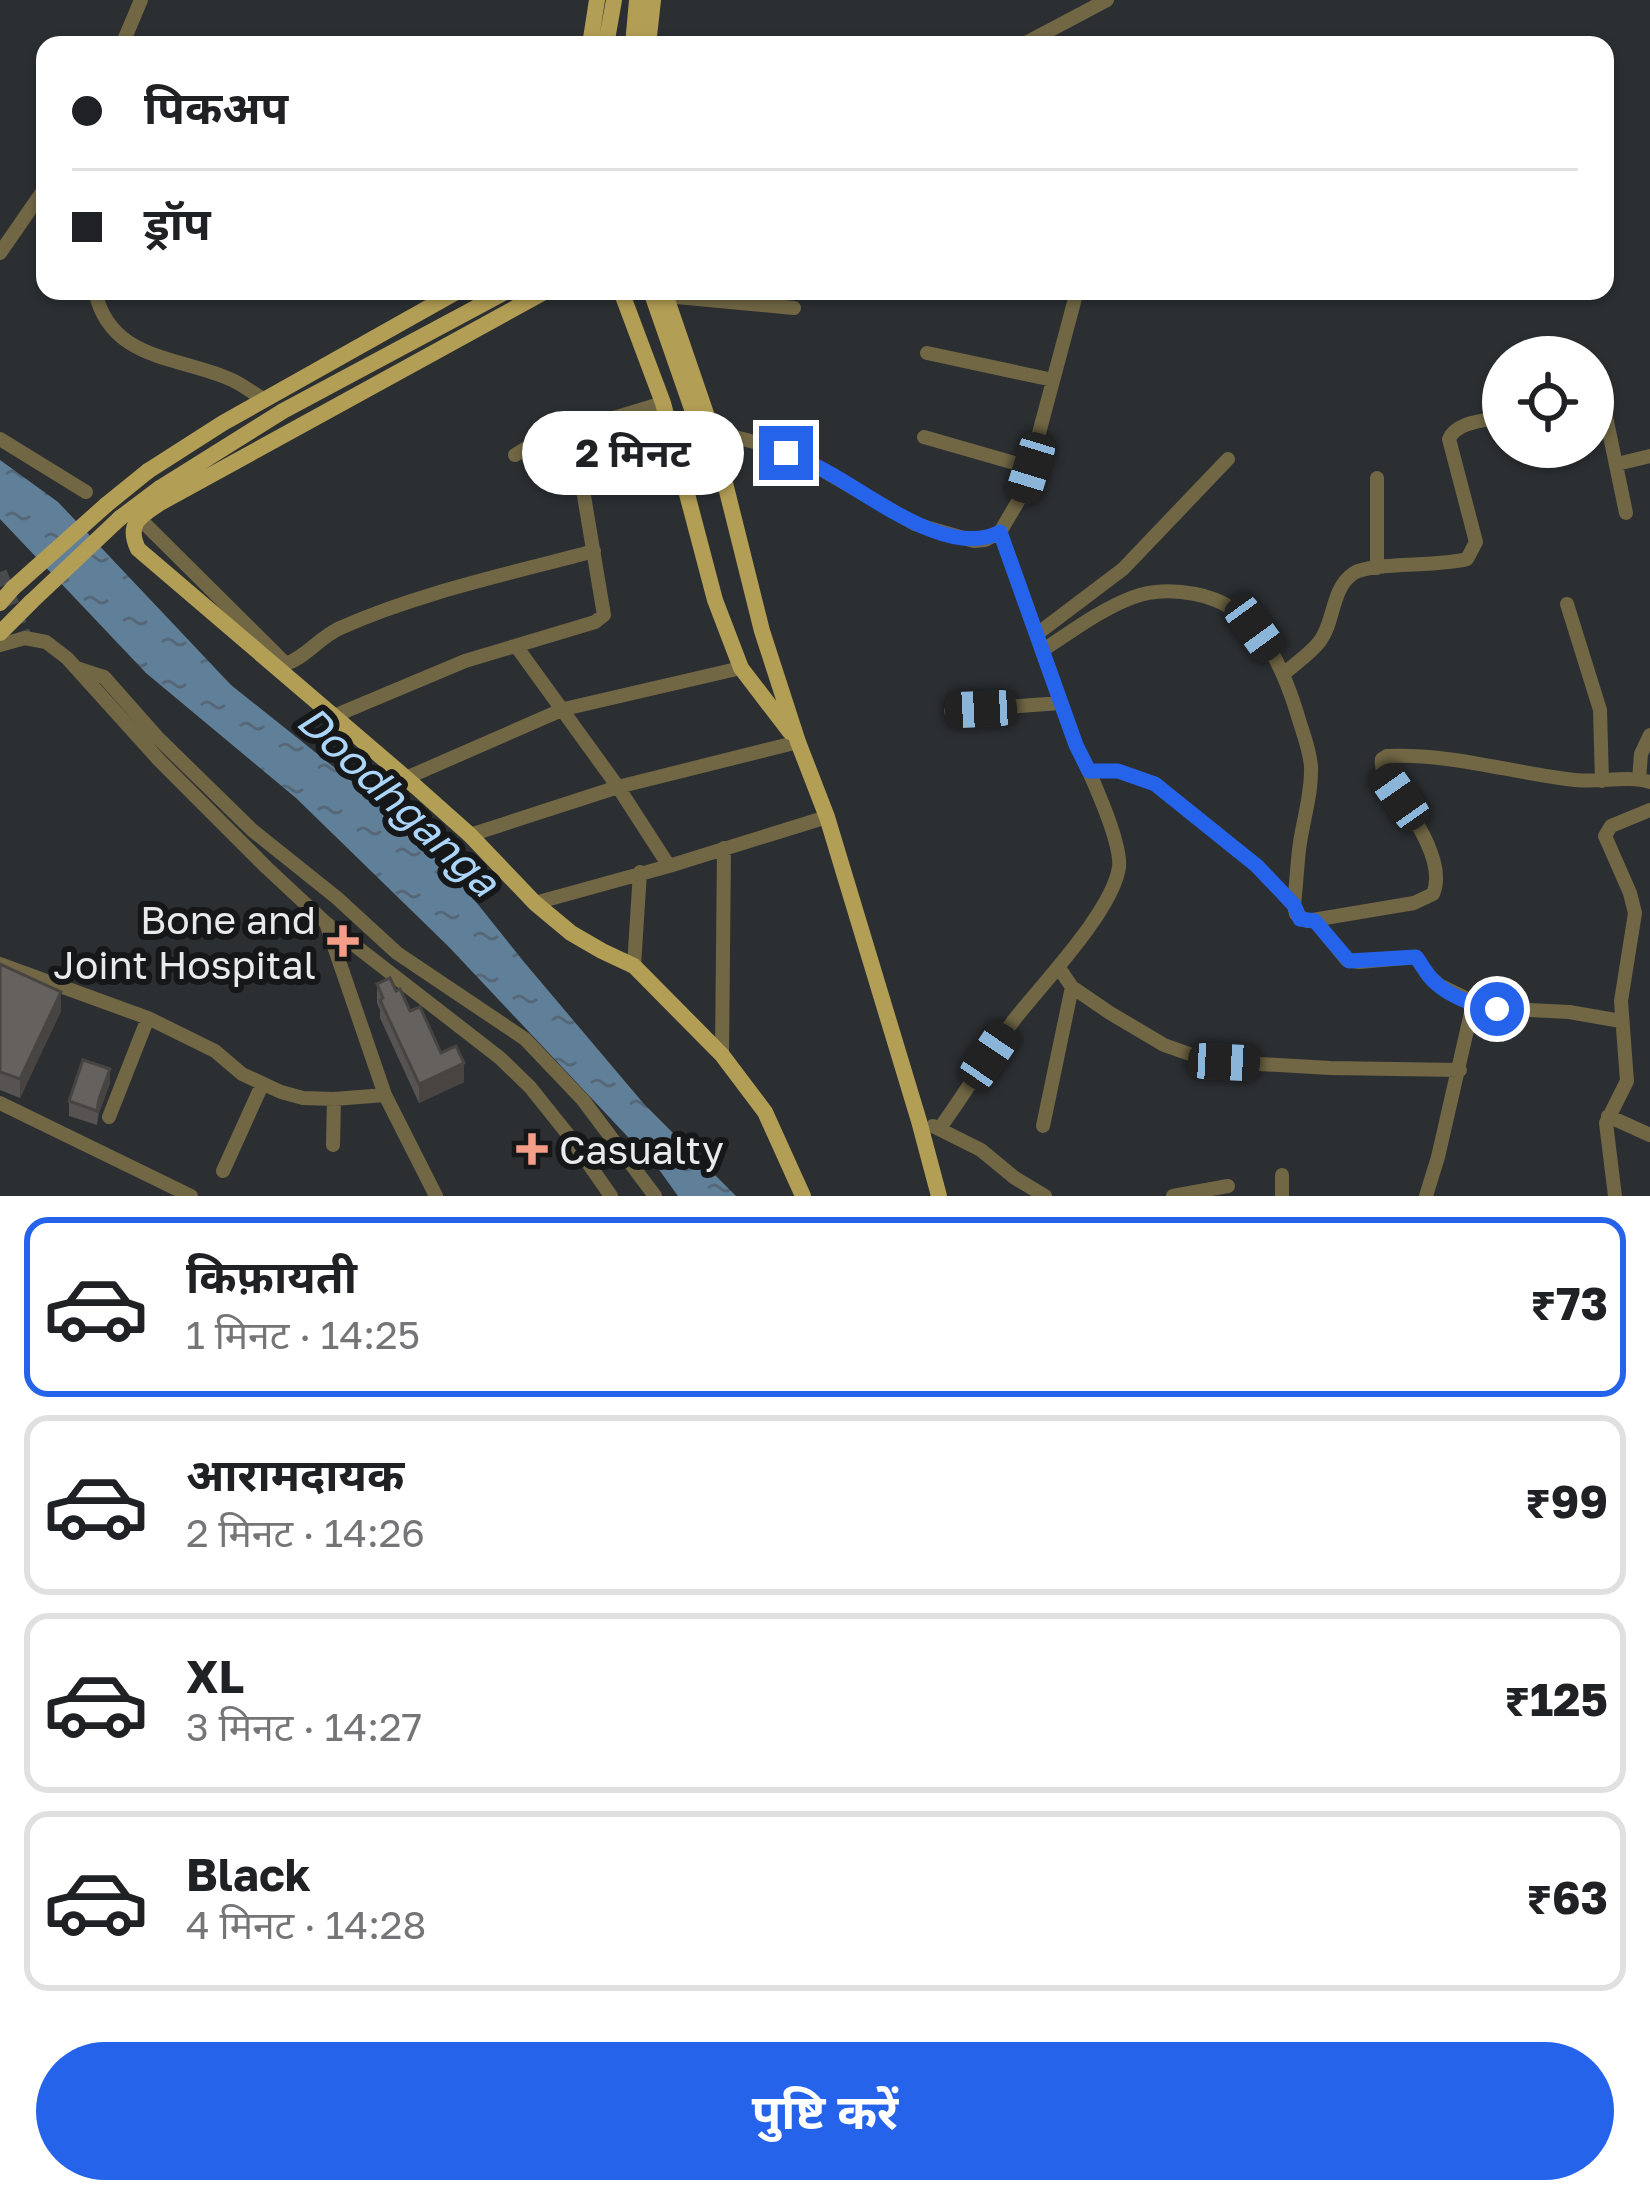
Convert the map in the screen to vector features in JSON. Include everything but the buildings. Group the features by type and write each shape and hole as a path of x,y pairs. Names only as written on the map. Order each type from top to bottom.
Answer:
{"main road":[{"path":"591,36 597,0"},
{"path":"608,36 614,0"},
{"path":"633,36 637,0"},
{"path":"649,36 652,0"},
{"path":"0,601 148,471 223,423 442,300"},
{"path":"0,633 120,518 160,488 284,411 490,300"},
{"path":"262,424 289,427 515,300"},
{"path":"530,300 134,516 132,537 138,549 470,835 535,903 572,933 634,966 722,1055 765,1112 803,1196"},
{"path":"624,300 663,403 715,600 740,668 798,742"},
{"path":"663,300 705,428"},
{"path":"664,300 675,322 705,428 748,616 762,631 827,817 939,1196"},
{"path":"639,339 675,322"}],"street":[{"path":"126,36 141,0"},
{"path":"1039,36 1107,0"},
{"path":"0,253 36,201"},
{"path":"97,300 113,328 142,351 230,379 265,400"},
{"path":"727,300 794,308"},
{"path":"705,428 812,464 915,524 985,540 1000,532 1017,508 1072,300"},
{"path":"927,353 1053,380"},
{"path":"515,455 538,441 663,403"},
{"path":"1285,673 1321,640 1343,583 1354,573 1467,559 1476,542 1449,440 1458,427 1482,422"},
{"path":"334,716 465,661 595,622 604,615 580,472 579,428"},
{"path":"924,437 1031,468"},
{"path":"0,439 86,492"},
{"path":"1614,451 1626,513"},
{"path":"1617,464 1650,456"},
{"path":"1037,634 1123,569 1228,459"},
{"path":"1377,478 1377,568"},
{"path":"134,516 286,664 333,631 419,598 594,551"},
{"path":"940,1128 1014,1020 1059,968 1108,896 1119,869 1119,854 1000,532"},
{"path":"1043,650 1131,598 1178,590 1221,600 1236,609 1285,673 1309,752 1311,770 1294,905"},
{"path":"1567,604 1600,710 1602,782"},
{"path":"22,611 31,628 76,668 258,860 326,923 500,1058 530,1087 611,1196"},
{"path":"0,646 25,638 46,643"},
{"path":"516,646 669,866"},
{"path":"76,668 104,677 157,737 252,830 397,952 525,1039 583,1100 655,1196"},
{"path":"406,778 563,709 740,668"},
{"path":"951,711 1061,703"},
{"path":"1089,771 1118,771 1155,784 1257,866 1294,905 1300,919 1315,921 1414,903 1433,894 1437,885 1436,865 1416,822 1381,770 1387,756 1496,766 1554,778 1644,780 1640,754 1650,735"},
{"path":"470,835 618,787 798,742"},
{"path":"1615,1196 1605,1130 1627,1081 1621,1021 1635,913 1605,836 1611,826 1650,810"},
{"path":"535,903 827,817"},
{"path":"722,1055 724,848"},
{"path":"634,966 640,872"},
{"path":"1315,921 1349,961 1416,957 1433,980 1473,1004 1621,1021"},
{"path":"326,923 386,1095 436,1196"},
{"path":"0,964 148,1018 215,1051 262,1085 303,1098 386,1095"},
{"path":"1059,968 1072,987 1153,1039 1198,1057 1330,1068 1460,1070"},
{"path":"1043,1126 1072,987"},
{"path":"1426,1196 1473,1004"},
{"path":"110,1117 148,1018"},
{"path":"223,1171 262,1085"},
{"path":"333,1145 334,1099"},
{"path":"0,1103 191,1196"},
{"path":"1609,1115 1650,1135"},
{"path":"919,1120 981,1150 1045,1196"},
{"path":"1282,1175 1282,1196"},
{"path":"1173,1196 1228,1186"}],"water":[{"path":"0,460 58,502 231,685 429,843 644,1104 736,1196 678,1196 660,1171 449,947 296,798 146,673 0,519"}],"tunnel":[{"path":"0,572 25,638"}],"place":[{"name":"Bone and Joint Hospital","path":"343,941"},
{"name":"Casualty","path":"532,1149"}],"route":[{"path":"786,453 915,524 974,541 1000,532 1089,771 1118,771 1155,784 1257,866 1294,905 1300,919 1315,921 1347,960 1416,957 1439,985 1473,1004 1497,1009"}],"water label":[{"name":"Doodhganga","path":"399,800"}]}
